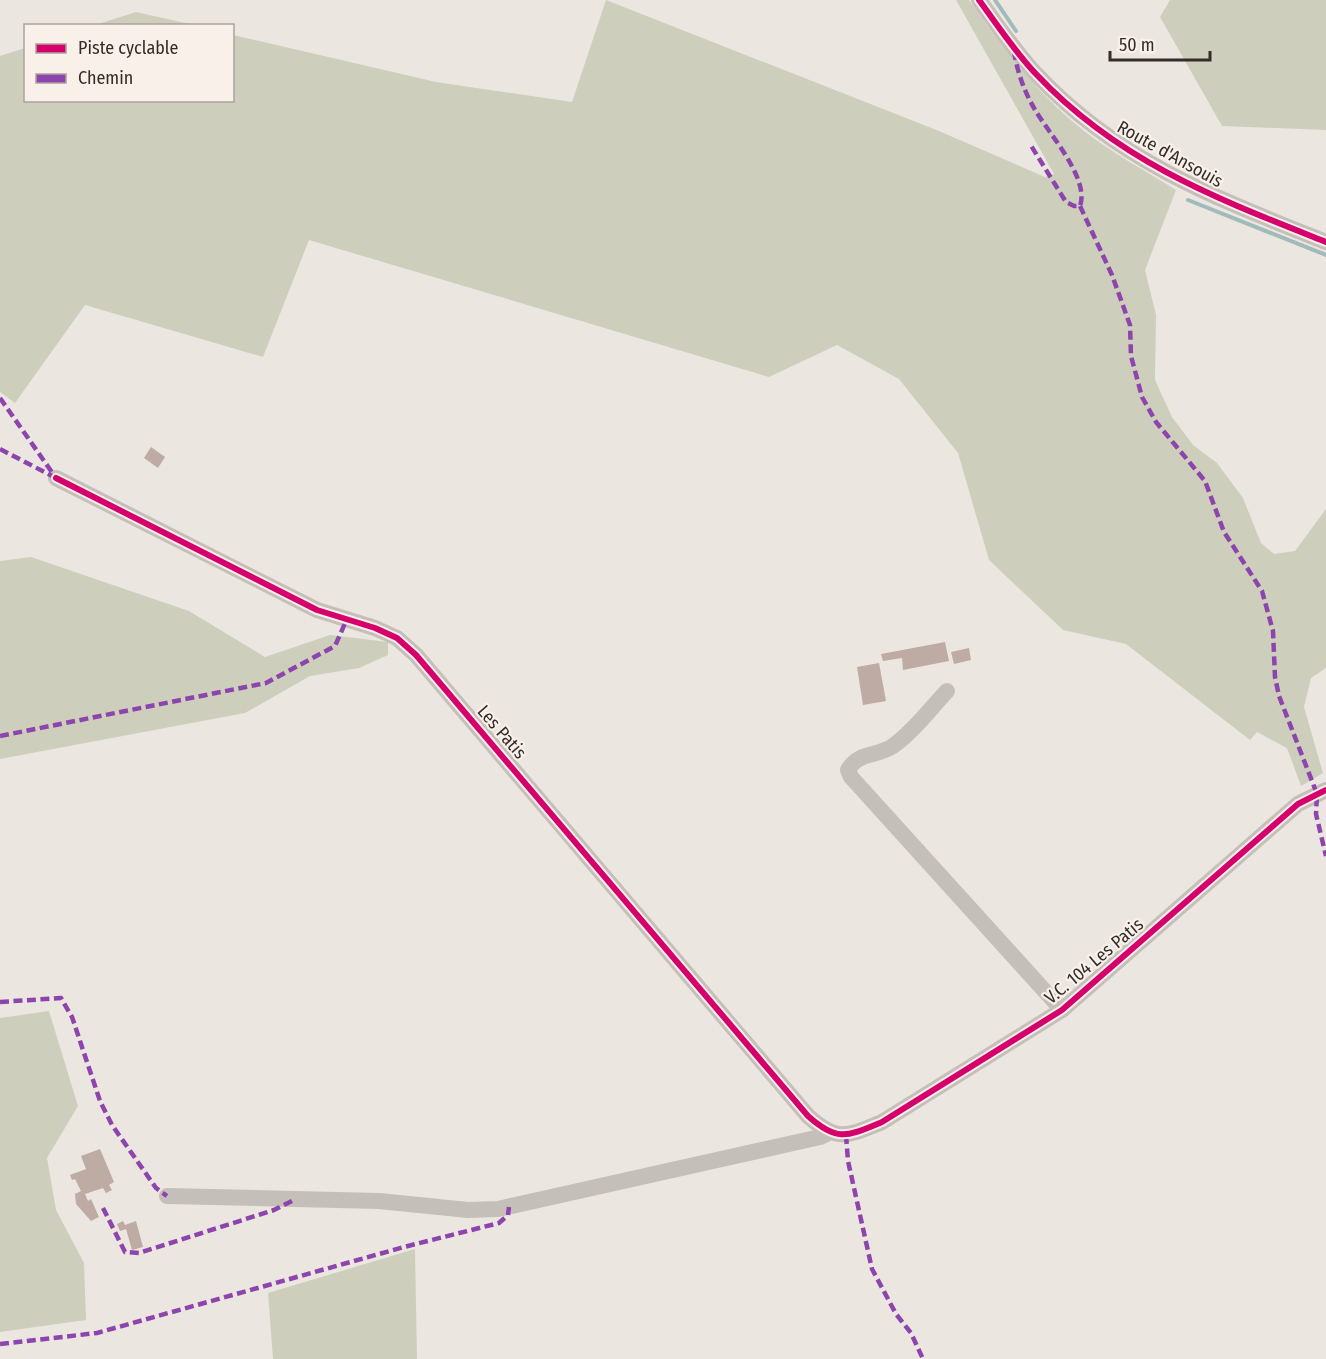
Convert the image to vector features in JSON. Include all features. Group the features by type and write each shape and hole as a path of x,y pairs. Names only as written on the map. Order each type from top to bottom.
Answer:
{"street":[{"name":"Route d'Ansouis","path":"979,0 1014,48 1038,75 1089,124 1114,142 1182,183 1326,242"},
{"name":"Les Patis","path":"57,478 317,610 375,628 397,638 416,655 566,829 808,1116 828,1132"},
{"path":"948,691 892,747 859,757 853,762 848,770 850,777 1062,1010"},
{"name":"V.C. 104 Les Patis","path":"167,1196 379,1201 468,1210 498,1209 820,1137 828,1132 846,1136 882,1122 1062,1010 1298,804 1326,790"}],"green space":[{"path":"606,0 939,131 1045,177 1054,174 956,0 969,0 1022,70 1067,117 1106,147 1176,190 1145,270 1156,315 1155,380 1172,417 1193,445 1217,463 1243,498 1261,543 1274,554 1295,551 1326,509 1326,668 1311,678 1304,707 1323,773 1301,786 1287,748 1257,732 1250,740 1126,644 1063,630 989,560 958,453 899,379 837,345 769,377 309,240 263,357 85,305 15,403 0,392 0,56 24,48 24,102 234,102 234,35 436,82 572,102"},
{"path":"1170,0 1326,0 1326,130 1222,126 1160,17"},
{"path":"136,12 190,24 98,24"},
{"path":"31,557 189,611 265,657 330,635 388,642 388,655 359,668 310,676 245,713 0,759 0,561"},
{"path":"49,1011 78,1106 47,1158 56,1210 84,1263 86,1320 0,1332 0,1018"},
{"path":"415,1249 417,1359 273,1359 268,1293"}],"building":[{"path":"151,447 165,457 158,468 144,458"},
{"path":"945,642 949,661 903,670 902,658 883,661 881,654"},
{"path":"969,648 971,660 954,664 951,652"},
{"path":"879,663 886,701 863,705 857,667"},
{"path":"100,1149 114,1182 109,1185 112,1190 106,1193 103,1188 85,1194 88,1201 91,1199 99,1217 91,1221 76,1204 75,1194 81,1191 75,1179 72,1180 70,1175 86,1169 81,1156"},
{"path":"123,1221 125,1225 136,1221 143,1247 132,1250 126,1229 120,1231 117,1224"}],"waterway":[{"path":"995,0 1016,31"},
{"path":"1188,200 1326,255"}],"marked path":[{"path":"1014,51 1019,73 1030,101 1074,169 1079,182 1080,206 1066,202 1030,144"},
{"path":"1080,206 1112,275 1130,325 1131,356 1142,397 1156,422 1205,481 1224,532 1262,591 1273,631 1275,677 1279,696 1317,794 1316,814 1326,856"},
{"path":"0,398 56,478"},
{"path":"0,449 56,478"},
{"path":"0,736 266,683 335,646 346,621"},
{"path":"0,1002 61,998 72,1017 100,1101 112,1125 156,1188 167,1196"},
{"path":"846,1135 848,1161 872,1269 896,1314 911,1333 923,1359"},
{"path":"103,1208 125,1252 139,1253 274,1210 296,1199"},
{"path":"0,1344 97,1333 404,1247 499,1223 508,1215 509,1207"}],"cycle path":[{"path":"979,0 1037,75 1102,132 1136,155 1172,175 1247,210 1326,242"},
{"path":"56,478 317,610 375,628 397,638 416,655 808,1116 818,1125 836,1133 852,1133 882,1122 1062,1010 1298,804 1326,790"}]}
